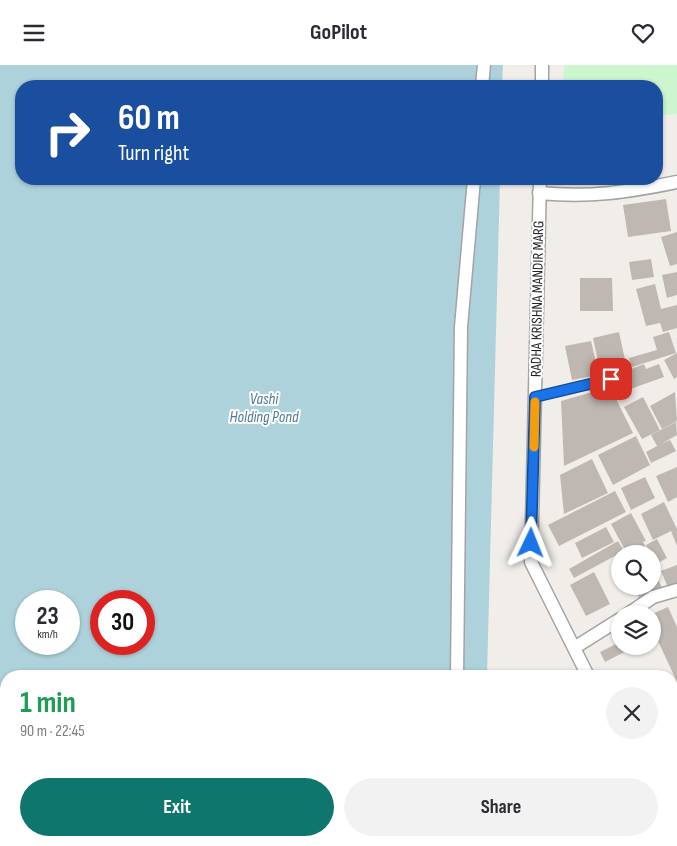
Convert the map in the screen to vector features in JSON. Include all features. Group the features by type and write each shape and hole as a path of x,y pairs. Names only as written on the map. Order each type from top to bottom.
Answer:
{"street":[{"path":"483,80 484,65"},
{"path":"542,65 542,80"},
{"path":"663,185 677,182"},
{"path":"457,670 461,327 473,185"},
{"name":"RADHA KRISHNA MANDIR MARG","path":"540,185 531,562 585,670"},
{"path":"539,193 577,197 629,192 663,185"},
{"path":"641,605 653,597 677,590"},
{"path":"574,648 611,625"}],"lane":[{"path":"535,397 611,379"}],"green space":[{"path":"564,65 677,65 677,114 663,115 663,80 563,80"}],"water":[{"name":"Vashi Holding Pond","path":"0,65 503,65 502,80 15,80 15,185 500,185 487,670 0,670"}],"building":[{"path":"666,199 671,231 628,237 623,205"},
{"path":"677,232 677,264 670,266 661,237"},
{"path":"651,259 654,277 632,280 629,262"},
{"path":"677,272 677,295 667,298 662,275"},
{"path":"580,278 612,278 613,311 580,311"},
{"path":"655,284 661,309 677,305 677,328 663,332 660,323 646,326 636,289"},
{"path":"619,332 627,369 601,375 593,338"},
{"path":"669,332 676,353 632,367 629,358 657,350 653,337"},
{"path":"591,341 599,375 572,380 565,346"},
{"path":"677,353 677,377 674,379 664,360"},
{"path":"644,364 646,369 659,364 664,377 622,392 616,375"},
{"path":"610,387 633,433 564,466 561,401"},
{"path":"675,392 677,421 662,429 650,406"},
{"path":"643,397 660,430 642,439 624,407"},
{"path":"676,422 677,435 661,444 670,440 676,451 651,463 646,452 657,446 651,435"},
{"path":"636,436 650,465 613,485 598,455"},
{"path":"592,459 608,493 564,514 560,475"},
{"path":"677,467 677,497 668,502 656,476"},
{"path":"645,477 655,498 631,510 621,488"},
{"path":"615,491 626,512 559,546 548,525"},
{"path":"664,502 677,529 677,546 671,531 653,540 641,514"},
{"path":"631,513 646,541 643,542 645,545 622,545 611,524"},
{"path":"606,527 614,542 582,558 575,543"},
{"path":"657,539 660,545 646,545"},
{"path":"618,541 620,545 611,545"},
{"path":"611,545 611,558 574,578 569,569"},
{"path":"661,547 667,558 661,561"},
{"path":"677,565 677,587 669,590 661,571"},
{"path":"594,572 610,604 586,616 570,585"},
{"path":"638,595 656,595 641,602"},
{"path":"668,607 677,627 677,670 671,670 661,647 661,610"},
{"path":"611,646 611,655 619,655 605,662 600,652"}],"slow traffic":[{"path":"534,447 535,402"}],"route":[{"path":"531,543 535,397 611,379"}]}
